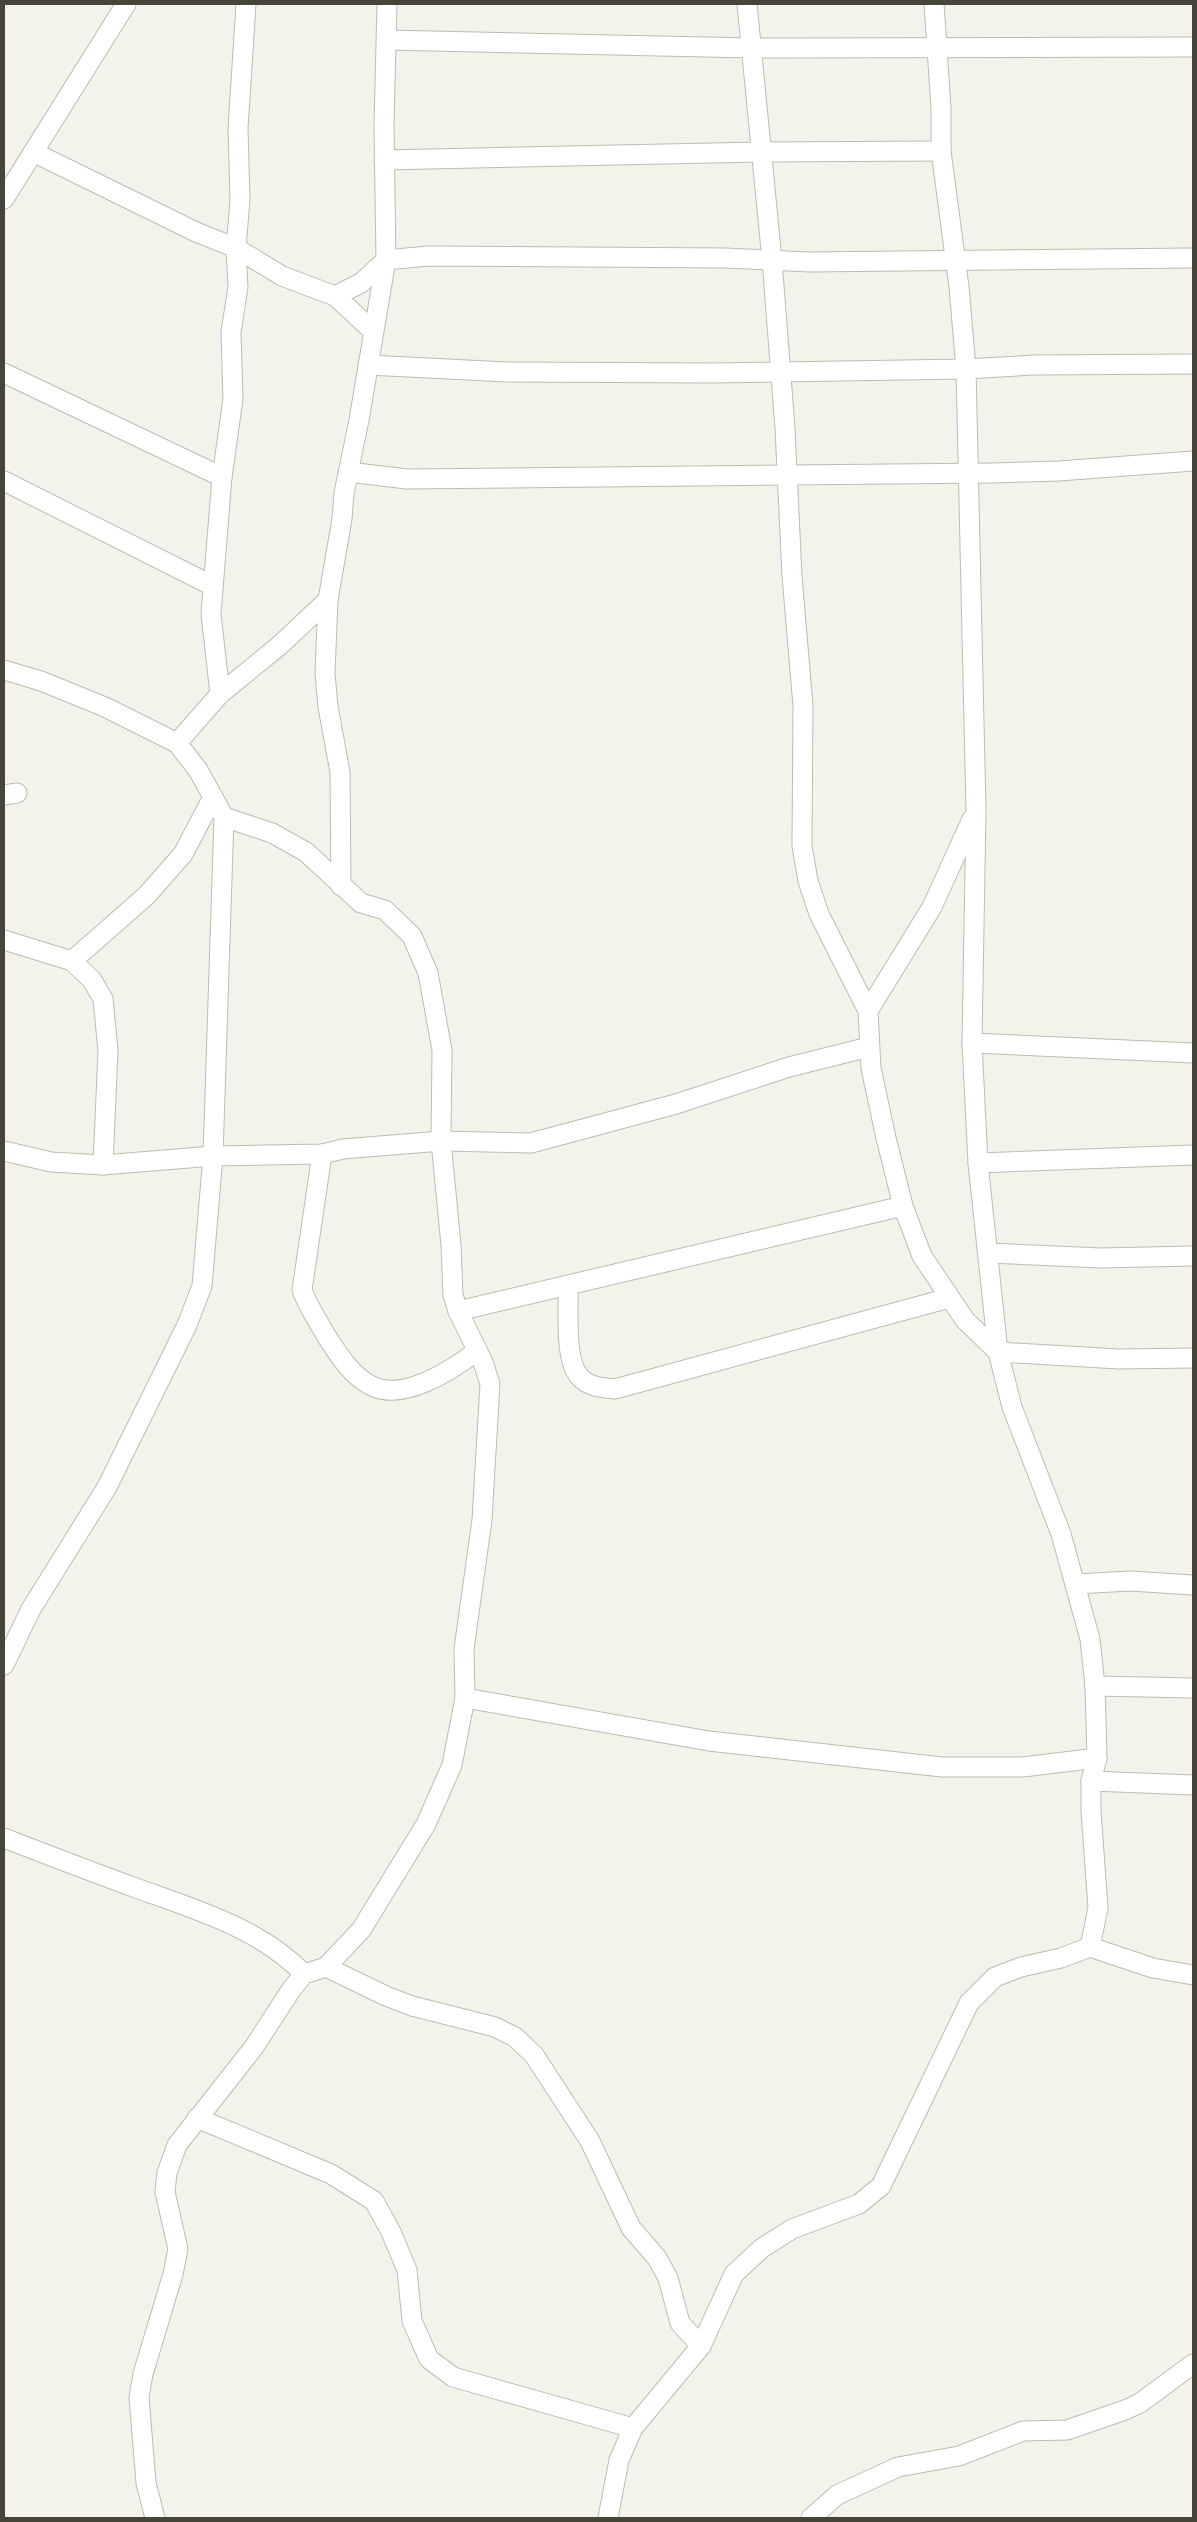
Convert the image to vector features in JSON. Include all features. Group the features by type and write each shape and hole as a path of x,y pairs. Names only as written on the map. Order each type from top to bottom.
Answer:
{"street":[{"path":"4,199 10,174 33,152 126,4"},
{"path":"220,694 210,614 222,476 233,400 231,332 238,287 236,248 240,200 238,128 246,4"},
{"path":"341,886 340,772 328,706 325,673 328,600 348,472 386,260 384,160 387,4"},
{"path":"747,4 772,260 788,475 792,576 803,706 802,846 808,881 819,914 868,1011 870,1024 869,1047 884,1129 903,1206 922,1256 949,1298 965,1320 998,1352 1119,1359 1193,1358"},
{"path":"934,4 938,48 941,151 955,259 966,369 976,811 972,1043 978,1163 998,1352 1012,1407 1060,1534 1076,1584 1090,1639 1095,1686 1096,1758 1091,1781 1098,1908 1090,1947"},
{"path":"387,40 752,48 1193,46"},
{"path":"384,160 760,152 941,151"},
{"path":"33,152 196,232 236,248 282,276 335,296 373,331"},
{"path":"335,296 361,283 386,260 428,256 809,262 1193,258"},
{"path":"368,365 507,372 966,369 1034,365 1193,364"},
{"path":"4,373 222,476"},
{"path":"348,472 407,479 968,473 1059,471 1193,461"},
{"path":"4,481 213,586"},
{"path":"177,743 220,694 279,646 328,600"},
{"path":"4,670 105,707 177,743 198,770 224,817 213,1156 202,1286 187,1325 107,1487 31,1609 4,1665"},
{"path":"72,961 147,895 183,854 213,797"},
{"path":"868,1011 932,906 976,811"},
{"path":"155,2518 146,2483 139,2397 173,2274 178,2249 166,2192 167,2173 176,2145 248,2054 275,2012 304,1974 326,1967 361,1930 426,1824 452,1764 465,1698 464,1650 482,1520 490,1384 458,1311 451,1283 451,1245 441,1141 442,1050 428,974 412,936 399,921 385,910 361,903 306,852 272,833 224,817"},
{"path":"4,940 72,961 92,980 102,1000 108,1051 103,1165"},
{"path":"972,1043 1193,1053"},
{"path":"4,1151 50,1162 103,1165 213,1156 322,1154 343,1150 441,1141 531,1142 676,1104 789,1068 869,1047"},
{"path":"322,1154 302,1290 306,1302 335,1349 357,1376 371,1386 397,1390 422,1384 452,1370 477,1351"},
{"path":"978,1163 1193,1155"},
{"path":"458,1311 903,1206"},
{"path":"988,1252 1101,1258 1193,1256"},
{"path":"568,1285 571,1359 579,1377 596,1387 615,1389 949,1298"},
{"path":"1076,1584 1130,1581 1193,1585"},
{"path":"1095,1686 1193,1688"},
{"path":"465,1698 709,1741 942,1767 1023,1767 1096,1758"},
{"path":"1091,1781 1193,1785"},
{"path":"4,1838 208,1914 263,1941 289,1959 304,1974"},
{"path":"608,2518 619,2460 633,2428 701,2346 734,2274 762,2248 792,2229 859,2204 881,2186 969,2003 995,1977 1021,1967 1061,1958 1090,1947 1153,1968 1193,1975"},
{"path":"326,1967 386,1996 412,2006 494,2027 515,2038 534,2055 590,2140 631,2228 657,2258 668,2278 680,2323 701,2346"},
{"path":"197,2118 331,2174 374,2201 391,2232 407,2270 412,2321 429,2359 453,2377 633,2428"},
{"path":"811,2518 837,2495 898,2467 959,2456 1023,2431 1067,2430 1125,2410 1140,2402 1193,2364"}]}
